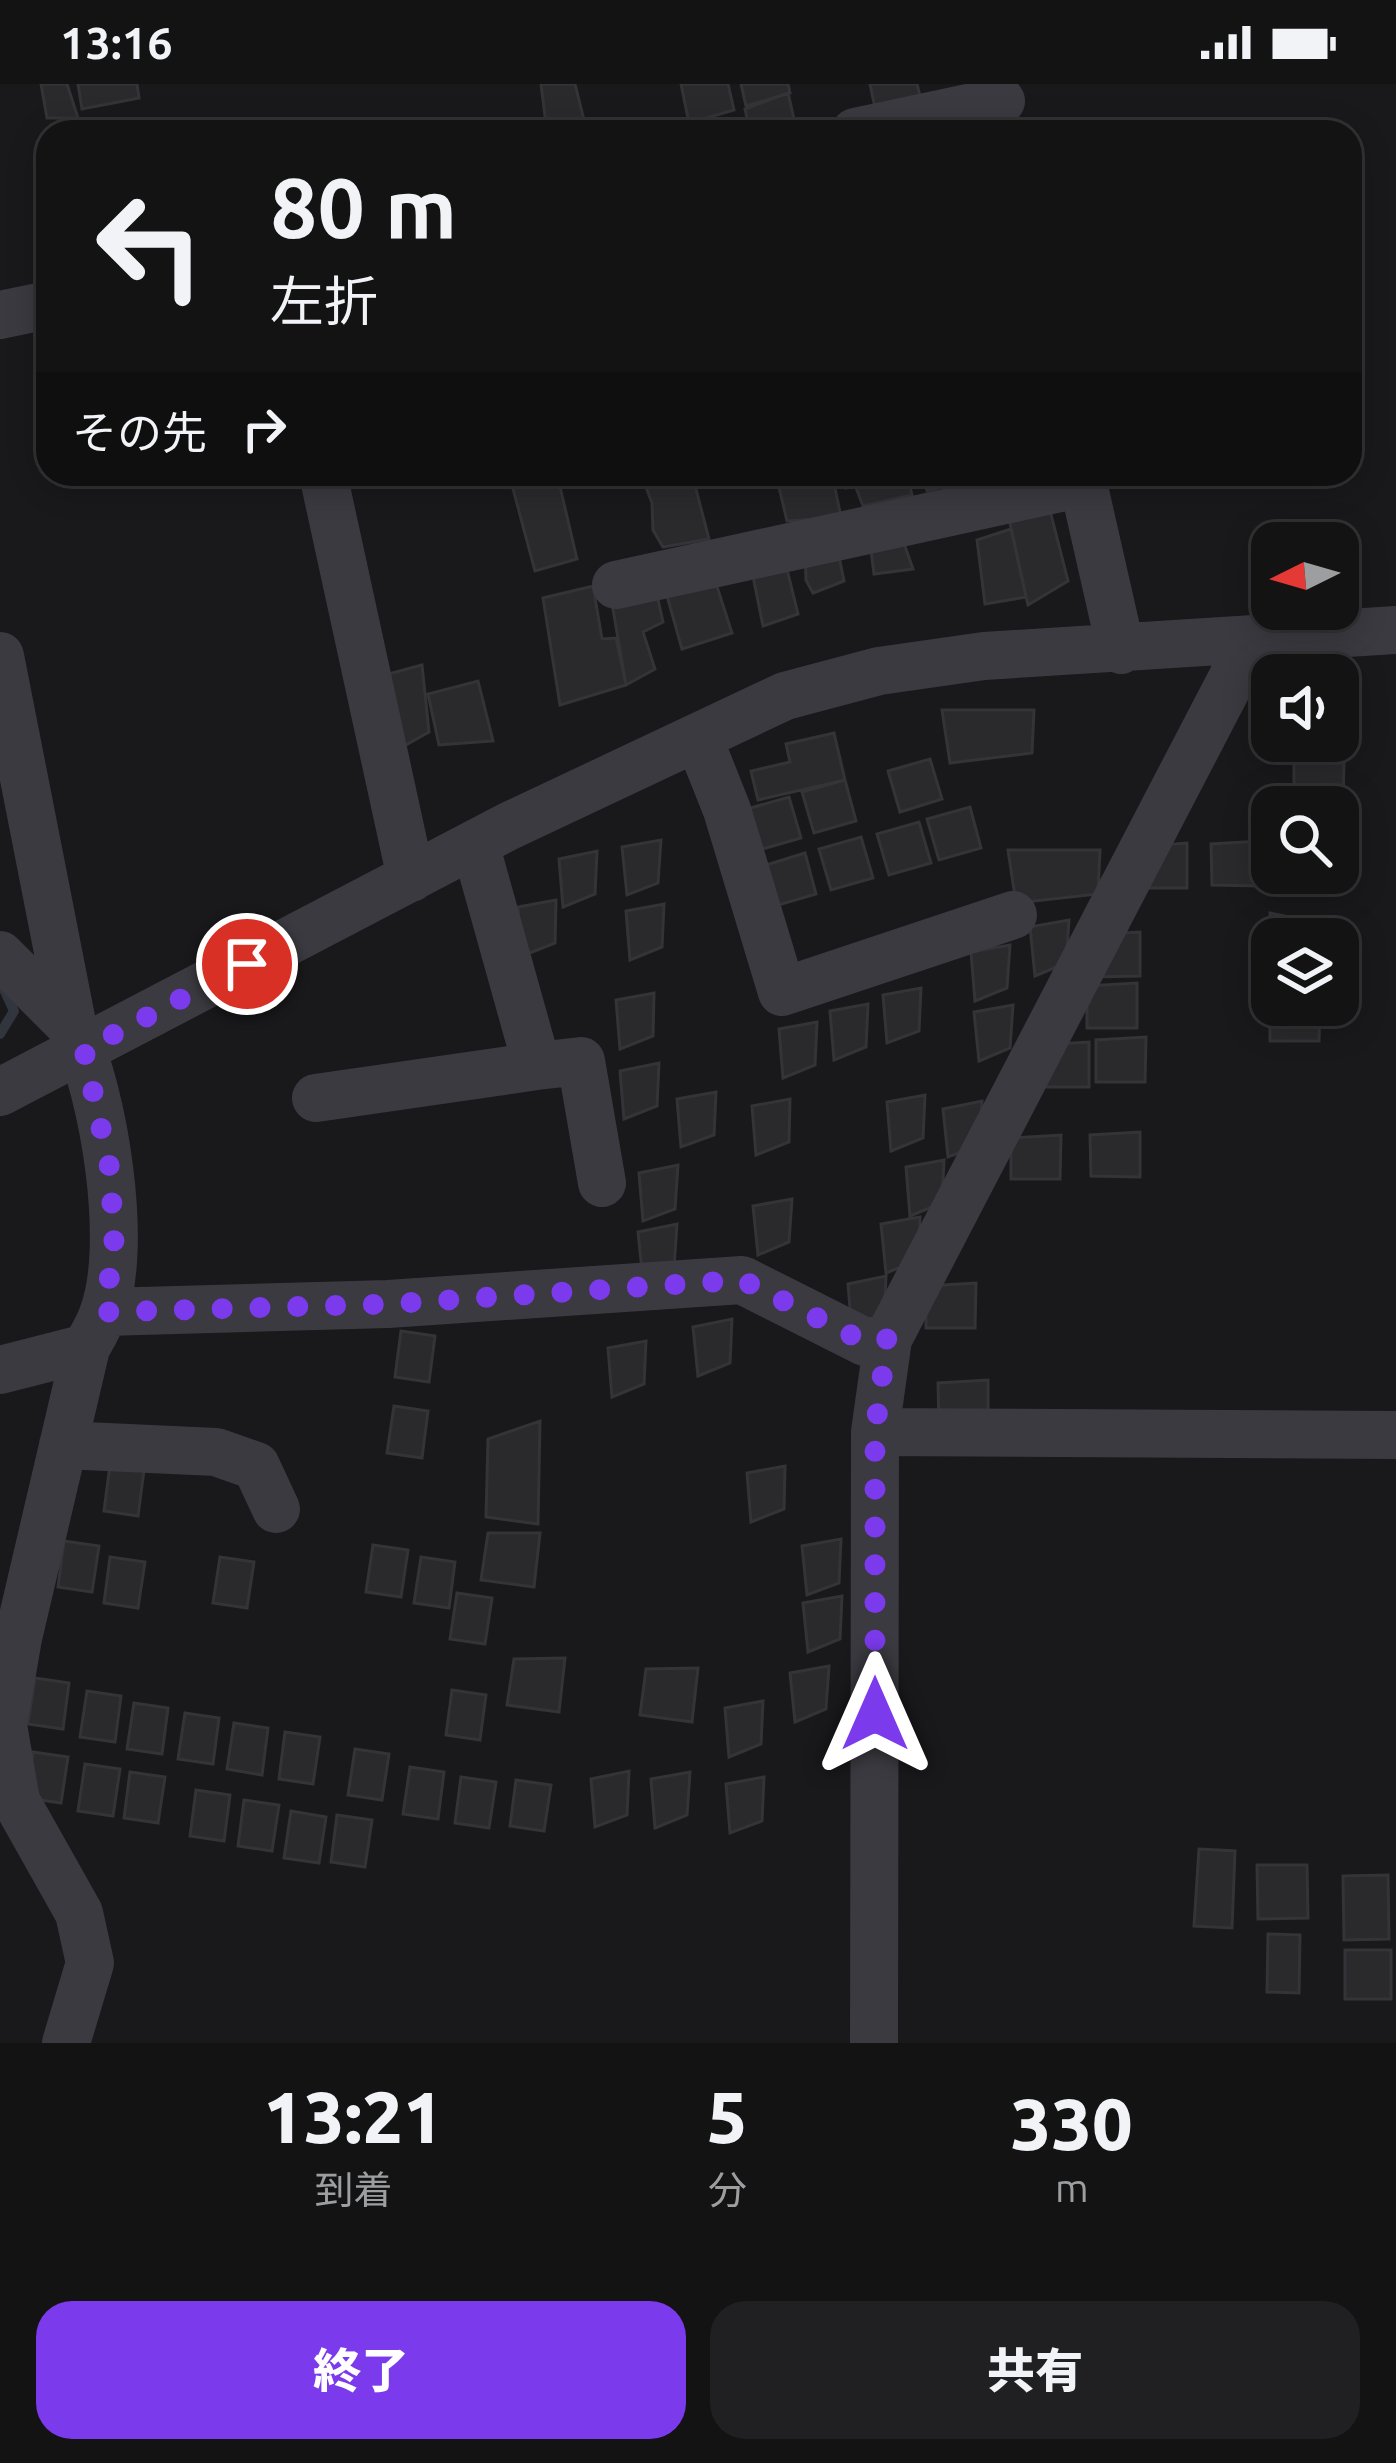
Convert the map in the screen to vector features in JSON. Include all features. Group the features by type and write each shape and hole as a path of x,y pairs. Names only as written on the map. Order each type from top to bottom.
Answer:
{"street":[{"path":"923,120 1002,106"},
{"path":"0,315 36,307"},
{"path":"326,486 410,878"},
{"path":"616,585 1047,486"},
{"path":"1084,486 1120,650"},
{"path":"0,1092 79,1039 785,696 879,671 984,656 1396,630"},
{"path":"874,2043 875,1432 887,1339 1252,640"},
{"path":"0,656 110,1169 114,1242 63,1445 3,1725 16,1801 79,1913 89,1963 66,2043"},
{"path":"698,737 728,810 782,992 1013,915"},
{"path":"476,844 537,1066"},
{"path":"0,955 79,1039"},
{"path":"316,1098 581,1061 602,1183"},
{"path":"0,1370 95,1330 742,1280 865,1342 887,1339"},
{"path":"875,1432 1396,1436"},
{"path":"63,1445 216,1452 256,1466 276,1509"}],"building":[{"path":"41,84 67,84 78,118 47,118"},
{"path":"78,84 137,84 139,98 82,109"},
{"path":"541,84 575,84 584,120 546,120"},
{"path":"681,84 728,84 734,110 688,120"},
{"path":"741,84 788,84 790,93 746,106"},
{"path":"870,84 917,84 922,104 877,117"},
{"path":"788,93 794,120 747,120 745,109"},
{"path":"512,486 560,486 577,559 535,571"},
{"path":"646,486 695,486 709,539 663,547 653,530"},
{"path":"779,486 835,486 841,517 787,521"},
{"path":"855,486 910,486 912,495 863,506"},
{"path":"1045,491 1068,581 1028,605 1006,505"},
{"path":"897,524 913,569 874,574 869,534"},
{"path":"1011,529 1026,597 985,604 977,540"},
{"path":"835,537 844,581 813,593 806,580 805,544"},
{"path":"782,549 798,614 763,626 750,561"},
{"path":"710,565 732,633 682,649 662,578"},
{"path":"653,577 663,622 643,632 655,669 626,685 609,586"},
{"path":"593,586 602,639 616,638 626,685 560,705 543,598"},
{"path":"422,665 429,732 404,746 381,676"},
{"path":"478,681 493,741 439,745 428,694"},
{"path":"942,710 1034,710 1032,753 950,763"},
{"path":"834,733 845,780 758,800 751,771 790,762 786,744"},
{"path":"930,759 942,799 900,812 888,771"},
{"path":"1344,762 1343,786 1294,786 1294,764"},
{"path":"845,780 856,821 814,833 802,792"},
{"path":"789,797 801,838 759,850 747,809"},
{"path":"970,807 981,848 939,860 927,819"},
{"path":"919,822 931,863 889,875 877,834"},
{"path":"861,837 873,878 831,890 819,849"},
{"path":"661,840 658,883 627,895 622,847"},
{"path":"1251,842 1251,886 1212,885 1211,844"},
{"path":"1187,843 1187,888 1138,888 1137,847"},
{"path":"1008,850 1100,850 1098,894 1016,903"},
{"path":"597,851 595,894 563,907 559,859"},
{"path":"805,853 816,894 775,906 763,866"},
{"path":"556,900 555,943 522,956 518,907"},
{"path":"664,904 662,947 630,960 626,911"},
{"path":"1069,920 1066,963 1035,976 1030,927"},
{"path":"1140,932 1140,976 1091,977 1090,935"},
{"path":"1010,945 1007,988 975,1001 971,952"},
{"path":"1137,983 1137,1028 1087,1028 1087,986"},
{"path":"921,988 919,1031 887,1043 883,995"},
{"path":"654,993 653,1036 620,1049 616,1000"},
{"path":"868,1004 866,1047 834,1060 830,1011"},
{"path":"1013,1005 1010,1048 979,1061 974,1012"},
{"path":"817,1022 815,1065 783,1078 779,1029"},
{"path":"1270,1026 1319,1026 1319,1041 1270,1041"},
{"path":"1146,1037 1145,1082 1096,1082 1096,1040"},
{"path":"1089,1042 1089,1087 1040,1087 1040,1045"},
{"path":"659,1063 657,1106 624,1119 620,1071"},
{"path":"716,1092 714,1135 681,1147 677,1099"},
{"path":"925,1095 923,1138 891,1151 887,1102"},
{"path":"790,1099 789,1142 756,1155 752,1106"},
{"path":"982,1101 980,1145 948,1157 943,1109"},
{"path":"1140,1132 1140,1177 1091,1176 1090,1135"},
{"path":"1061,1135 1060,1179 1011,1179 1011,1138"},
{"path":"944,1160 942,1203 910,1216 906,1167"},
{"path":"678,1165 675,1209 643,1221 639,1173"},
{"path":"792,1199 789,1242 758,1255 753,1206"},
{"path":"920,1217 918,1260 886,1273 881,1224"},
{"path":"677,1224 674,1268 643,1280 638,1232"},
{"path":"886,1276 884,1320 852,1333 848,1284"},
{"path":"976,1283 975,1328 926,1328 926,1286"},
{"path":"732,1319 730,1363 698,1376 693,1327"},
{"path":"401,1331 435,1336 429,1382 395,1377"},
{"path":"646,1341 644,1384 612,1397 608,1348"},
{"path":"988,1380 988,1425 939,1425 938,1383"},
{"path":"394,1406 428,1411 422,1458 387,1453"},
{"path":"540,1421 538,1524 486,1517 488,1439"},
{"path":"110,1465 144,1470 138,1516 104,1511"},
{"path":"785,1466 784,1509 751,1522 747,1473"},
{"path":"488,1533 540,1533 534,1587 481,1580"},
{"path":"841,1539 839,1583 807,1595 802,1546"},
{"path":"64,1541 99,1546 92,1592 58,1587"},
{"path":"373,1545 408,1550 401,1597 366,1592"},
{"path":"110,1557 145,1562 138,1608 104,1603"},
{"path":"220,1557 254,1562 247,1608 213,1603"},
{"path":"421,1557 455,1562 449,1608 414,1603"},
{"path":"457,1593 492,1598 485,1644 450,1639"},
{"path":"842,1596 840,1639 808,1652 803,1603"},
{"path":"565,1658 559,1712 507,1705 514,1659"},
{"path":"829,1666 826,1709 795,1722 790,1673"},
{"path":"698,1668 692,1722 640,1715 646,1669"},
{"path":"35,1678 69,1683 63,1729 28,1724"},
{"path":"452,1690 486,1695 480,1740 446,1735"},
{"path":"87,1691 121,1696 115,1742 80,1737"},
{"path":"763,1701 761,1744 729,1757 725,1708"},
{"path":"134,1703 168,1708 162,1754 127,1749"},
{"path":"185,1713 219,1718 213,1764 178,1759"},
{"path":"234,1723 268,1728 262,1775 227,1769"},
{"path":"285,1732 320,1737 313,1784 279,1779"},
{"path":"355,1749 389,1754 382,1800 348,1795"},
{"path":"33,1752 68,1757 61,1803 27,1798"},
{"path":"85,1764 120,1769 113,1816 78,1811"},
{"path":"410,1767 444,1772 438,1819 403,1814"},
{"path":"629,1771 627,1815 595,1827 591,1779"},
{"path":"130,1772 165,1777 158,1823 124,1818"},
{"path":"690,1772 687,1815 655,1828 651,1779"},
{"path":"461,1777 496,1782 489,1828 455,1823"},
{"path":"764,1777 762,1821 730,1833 726,1784"},
{"path":"516,1780 551,1785 544,1831 510,1826"},
{"path":"196,1790 230,1795 224,1841 190,1836"},
{"path":"244,1800 279,1805 272,1851 238,1846"},
{"path":"291,1811 326,1817 319,1863 284,1858"},
{"path":"337,1815 372,1820 365,1867 331,1862"},
{"path":"1199,1849 1235,1851 1232,1928 1194,1926"},
{"path":"1257,1865 1307,1865 1308,1918 1258,1919"},
{"path":"1388,1875 1389,1939 1344,1940 1343,1876"},
{"path":"1268,1934 1300,1935 1299,1993 1267,1992"},
{"path":"1345,1950 1391,1950 1391,1999 1345,1999"}],"waterway":[{"path":"0,1034 14,1011 2,985"}],"route":[{"path":"247,964 84,1050 110,1169 114,1242 105,1312 388,1304 742,1280 865,1342 887,1339 875,1432 875,1714"}]}
